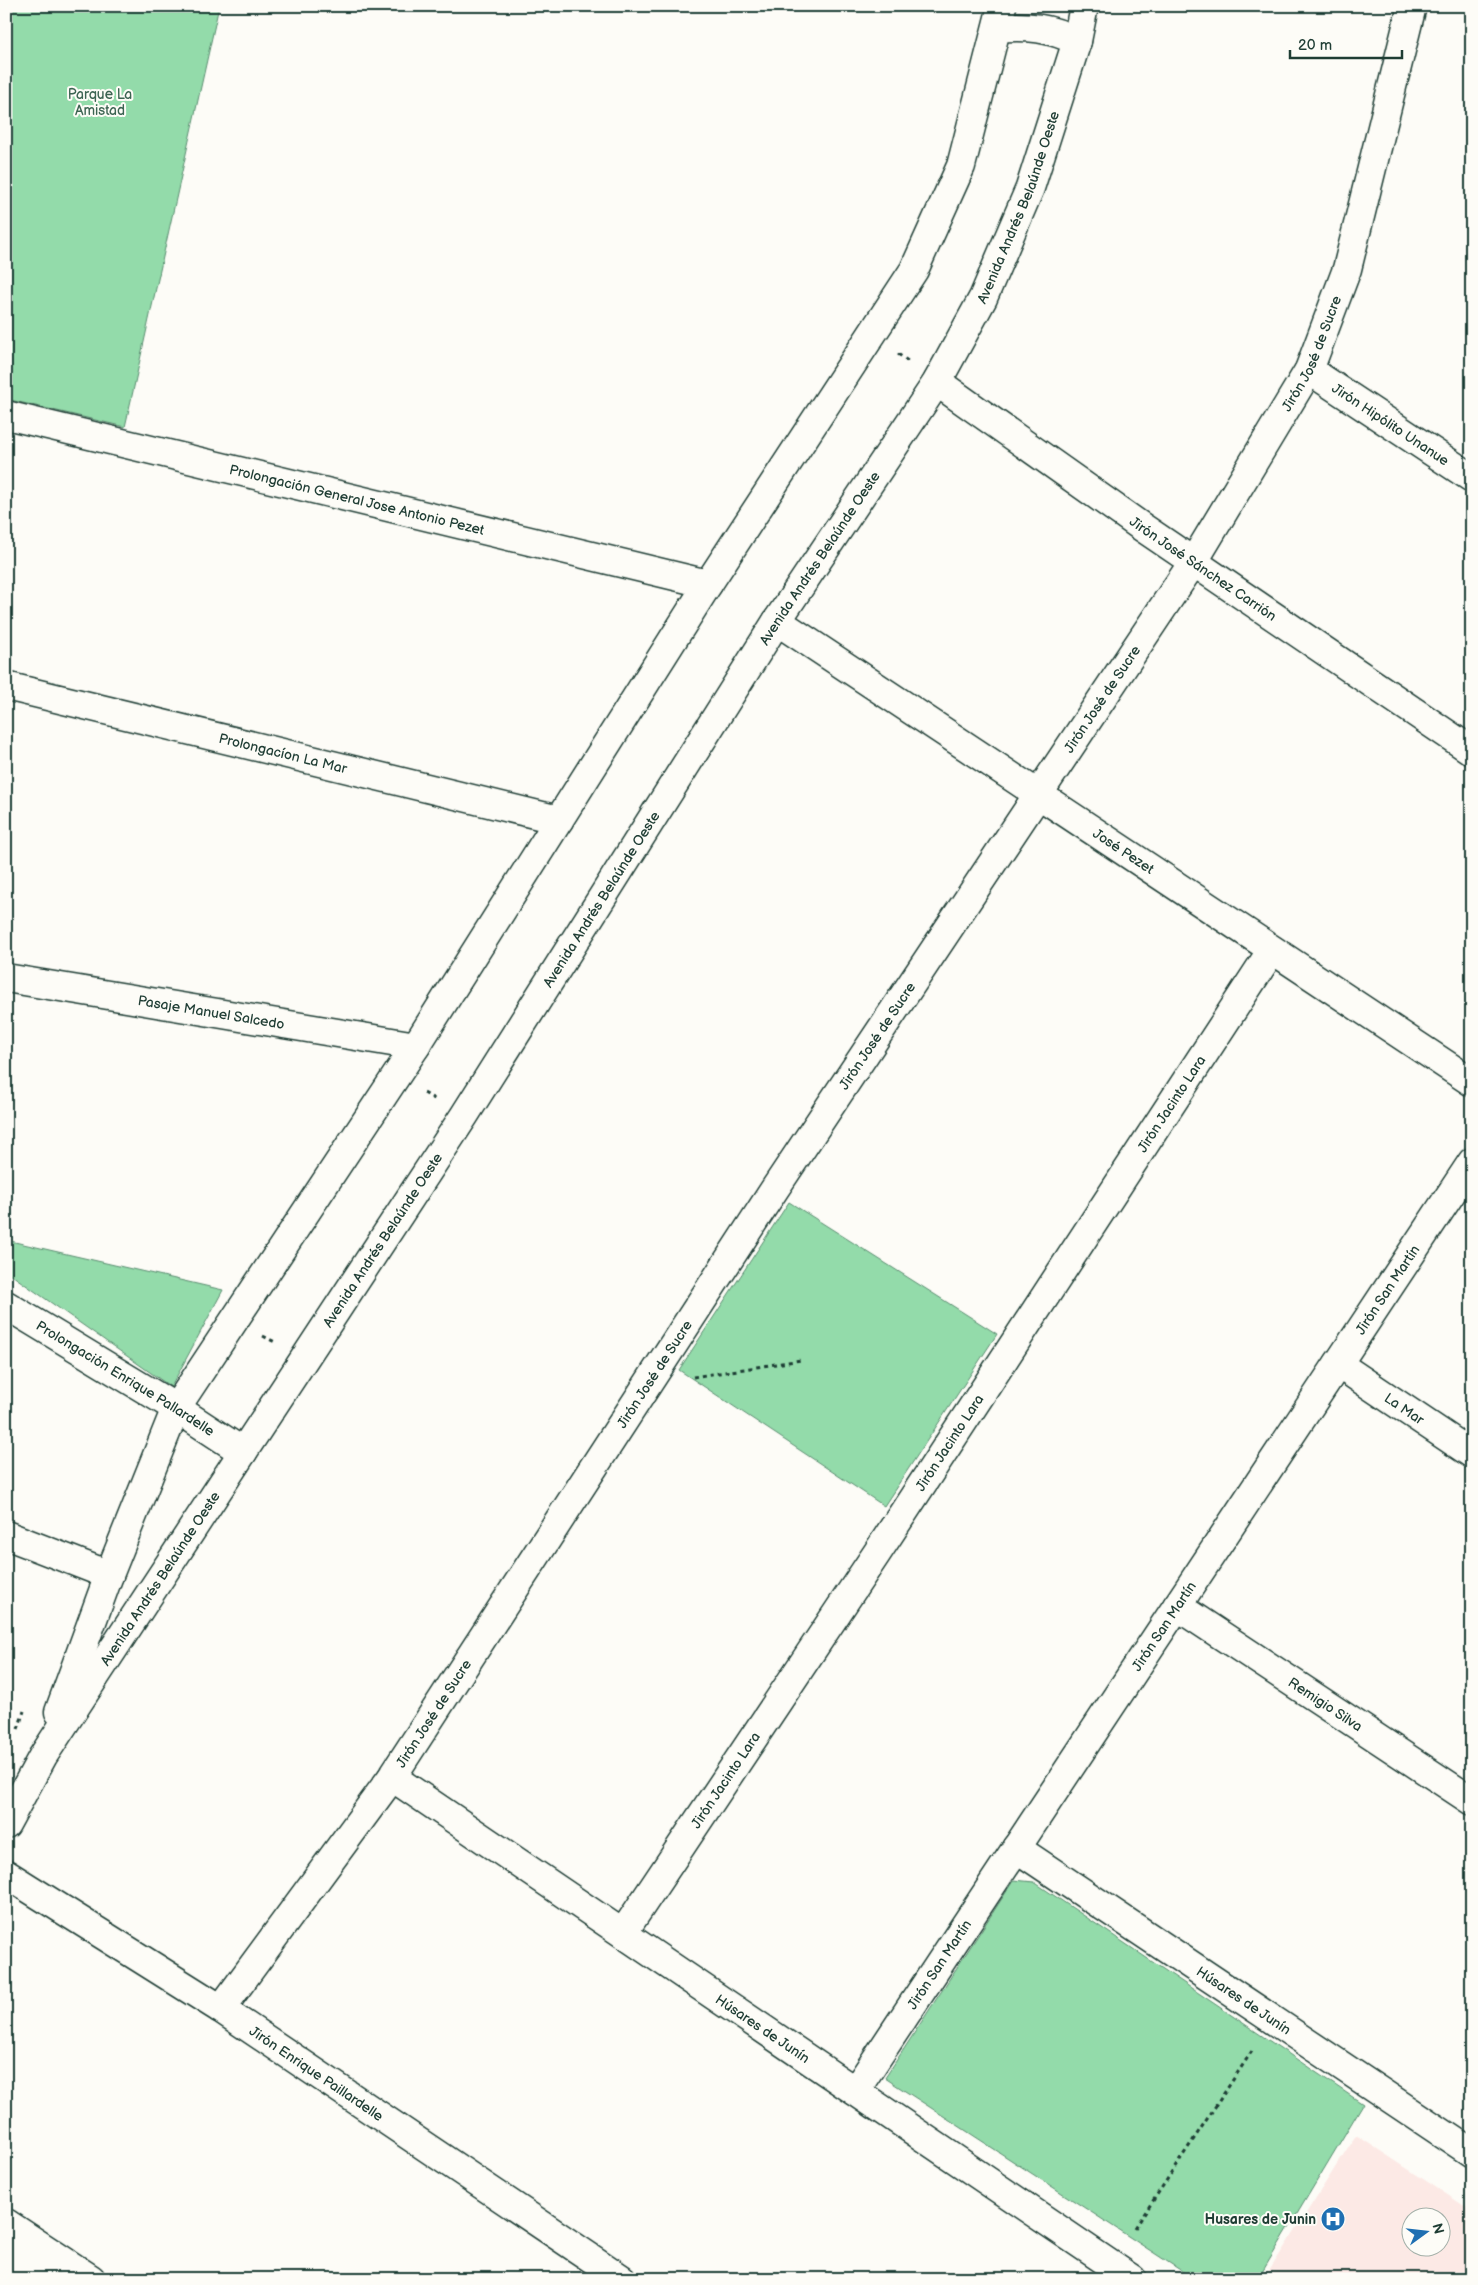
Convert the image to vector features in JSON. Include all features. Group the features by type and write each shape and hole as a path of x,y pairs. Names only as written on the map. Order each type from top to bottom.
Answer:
{"street":[{"name":"Avenida Andrés Belaúnde Oeste","path":"6,1824 43,1756 464,1116 777,620 937,382 983,298 1030,188 1077,41 1084,6"},
{"name":"Jirón José de Sucre","path":"221,2009 392,1777 774,1190 1194,561 1309,370 1347,269 1412,6"},
{"name":"Avenida Andrés Belaúnde Oeste","path":"43,1756 110,1575 176,1408 416,1046 708,584 914,270 961,166 1000,17"},
{"path":"1000,17 1017,26 1038,27 1058,32 1077,41"},
{"name":"Jirón Hipólito Unanue","path":"1309,370 1472,478"},
{"name":"Jirón José Sánchez Carrión","path":"937,382 1472,751"},
{"name":"Prolongación General Jose Antonio Pezet","path":"6,415 708,584"},
{"name":"José Pezet","path":"777,620 1472,1082"},
{"name":"Prolongacíon La Mar","path":"6,686 559,820"},
{"name":"Jirón Jacinto Lara","path":"623,1933 882,1544 1272,950"},
{"name":"Pasaje Manuel Salcedo","path":"6,978 416,1046"},
{"name":"Jirón San Martín","path":"855,2091 1472,1162"},
{"name":"Prolongación Enrique Pallardelle","path":"6,1305 176,1408 243,1452"},
{"name":"La Mar","path":"1338,1364 1472,1454"},
{"path":"6,1535 110,1575"},
{"name":"Remigio Silva","path":"1177,1606 1472,1801"},
{"name":"Húsares de Junín","path":"392,1777 1132,2279"},
{"name":"Húsares de Junín","path":"1016,1848 1472,2153"},
{"name":"Jirón Enrique Paillardelle","path":"6,1874 221,2009 622,2279"},
{"path":"6,2223 64,2271 91,2279"},
{"path":"6,2254 45,2279"}],"path":[{"path":"871,334 937,382"},
{"path":"394,1078 464,1116"},
{"path":"234,1320 305,1358"},
{"path":"648,1384 801,1360"},
{"path":"1135,2228 1256,2045"}],"shaded area":[{"path":"1356,2135 1472,2211 1472,2265 1464,2279 1264,2279"}],"green space":[{"name":"Parque La Amistad","path":"6,6 219,6 125,427 6,399"},
{"path":"789,1202 997,1334 884,1506 679,1370"},
{"path":"6,1240 223,1290 171,1387 6,1271"},
{"path":"1014,1880 1034,1882 1363,2104 1258,2279 1194,2279 885,2078"}],"place":[{"name":"Husares de Junin","path":"1333,2219"}]}
